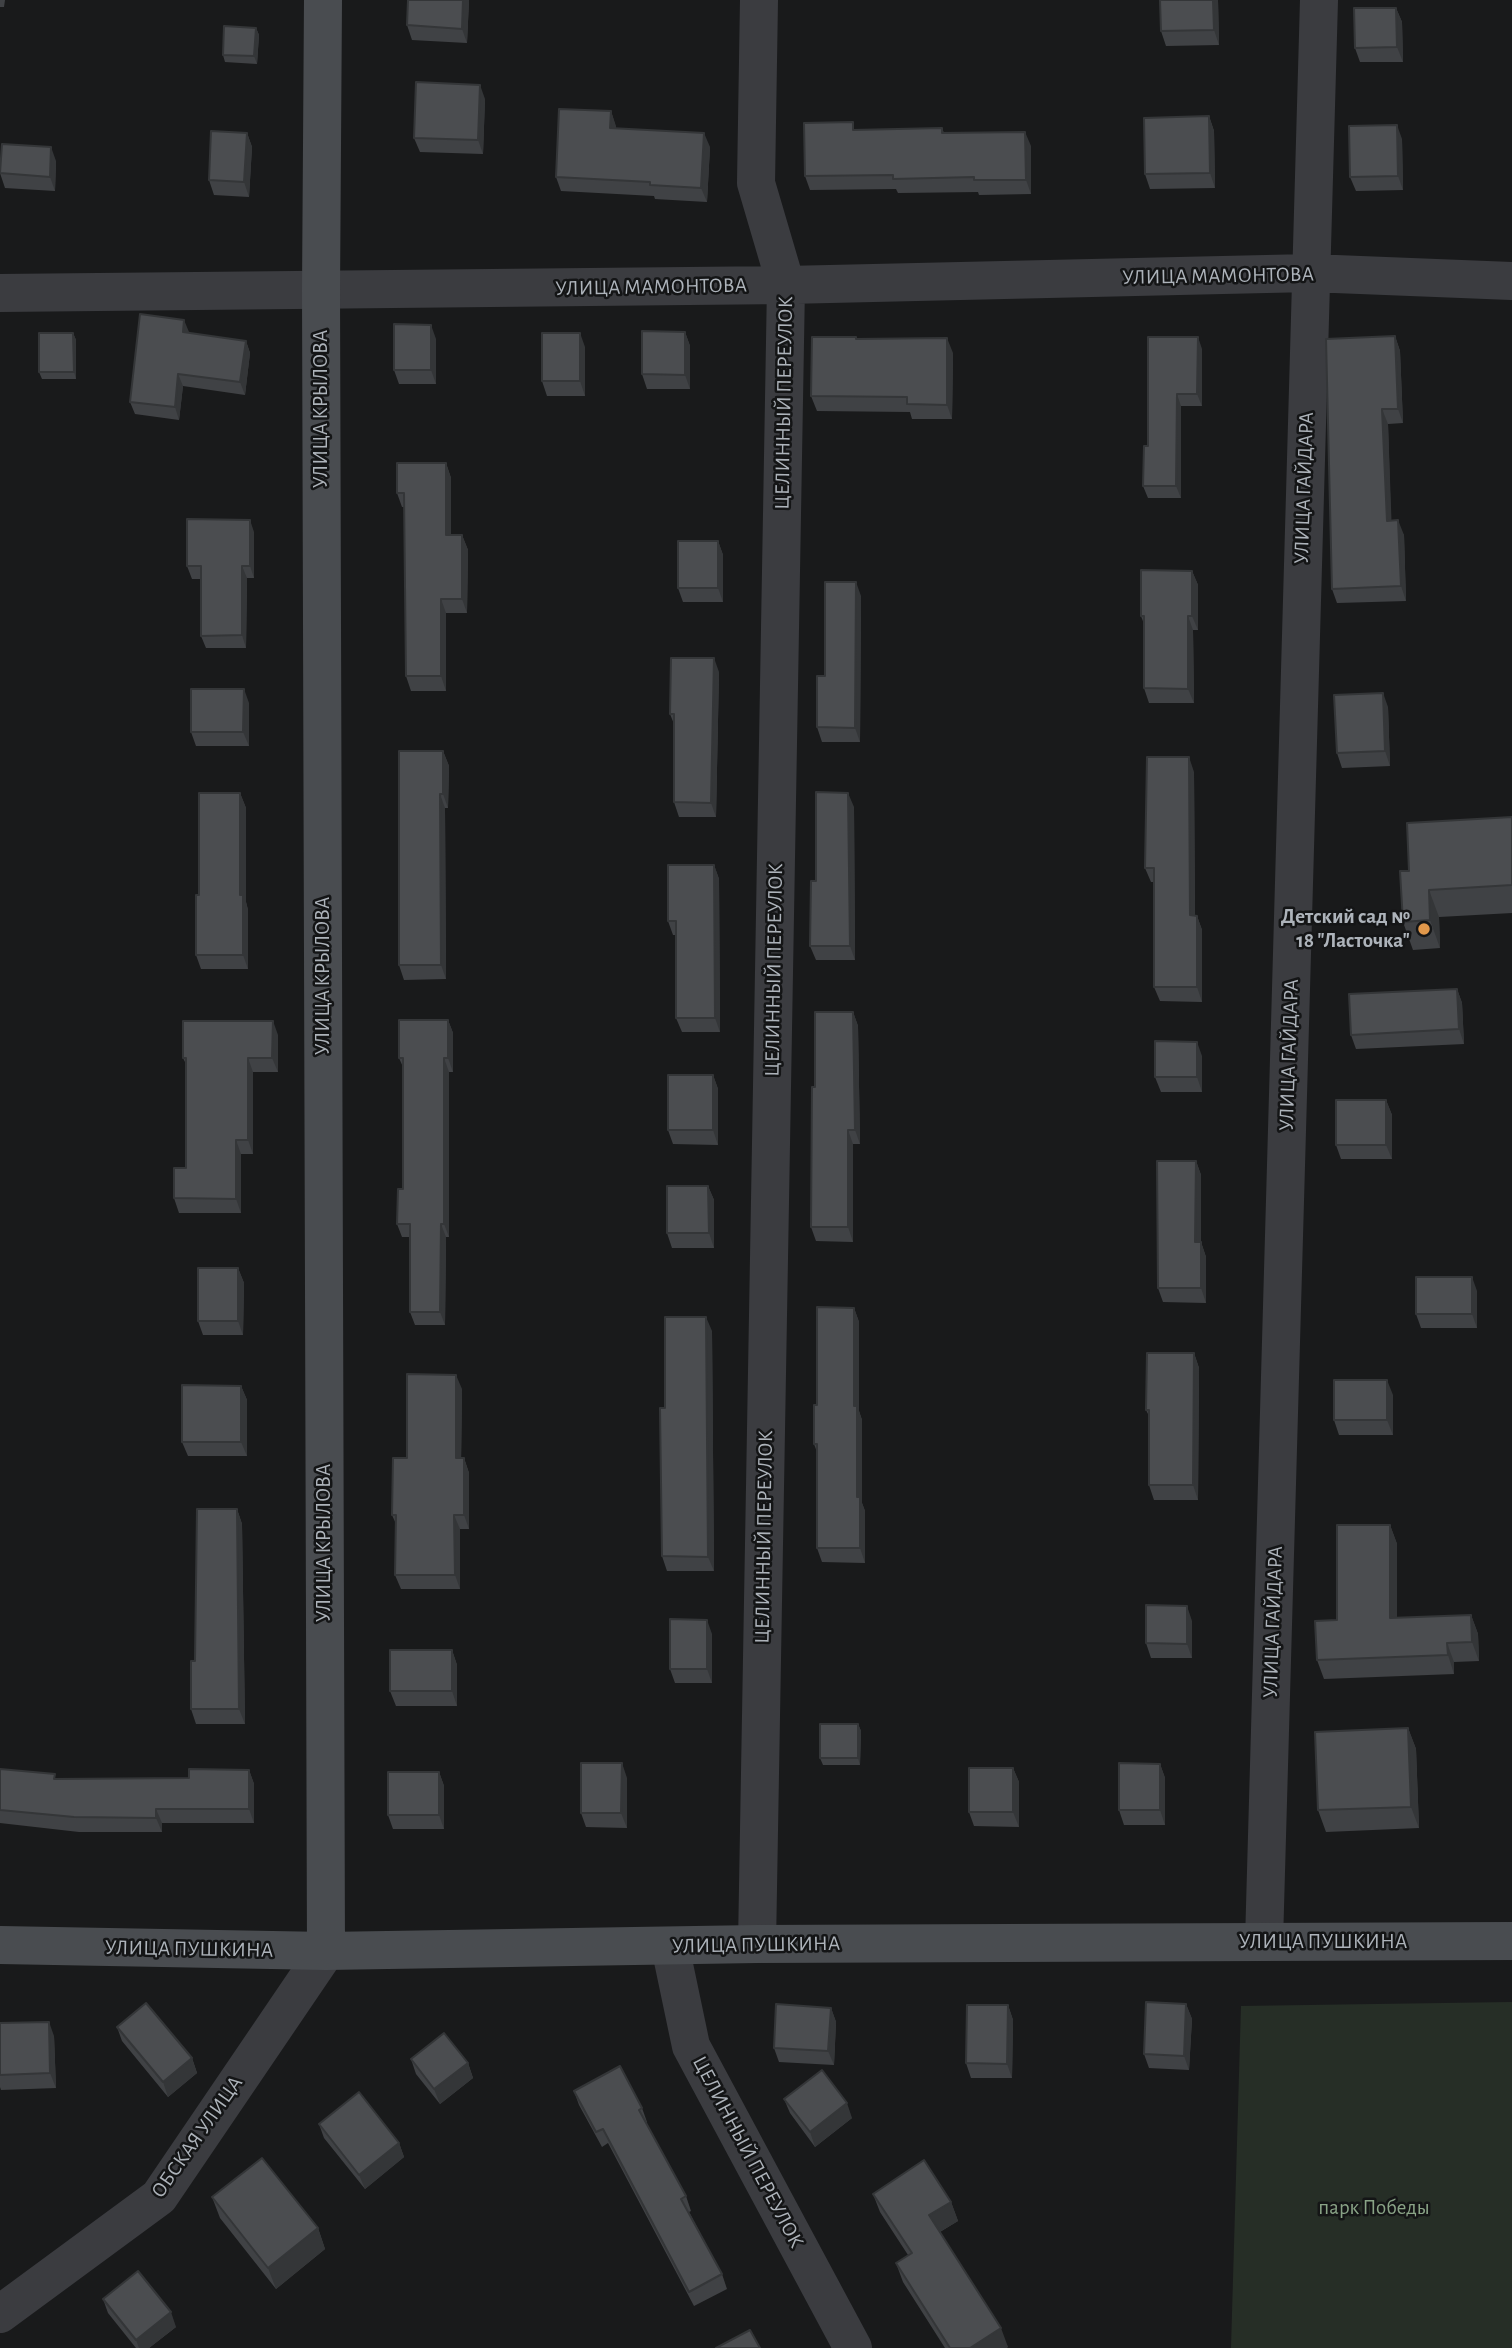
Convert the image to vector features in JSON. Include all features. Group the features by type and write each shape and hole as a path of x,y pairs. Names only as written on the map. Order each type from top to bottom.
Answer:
{"street":[{"name":"УЛИЦА КРЫЛОВА","path":"323,0 321,291 326,1951"},
{"name":"ЦЕЛИННЫЙ ПЕРЕУЛОК","path":"757,1944 786,285 756,183 760,0"},
{"name":"УЛИЦА ГАЙДАРА","path":"1264,1942 1319,0"},
{"name":"УЛИЦА МАМОНТОВА","path":"0,293 786,285 1310,273 1512,281"},
{"name":"УЛИЦА ПУШКИНА","path":"0,1945 326,1951 757,1944 1512,1941"},
{"name":"ЦЕЛИННЫЙ ПЕРЕУЛОК","path":"670,1946 691,2046 853,2348"},
{"name":"ОБСКАЯ УЛИЦА","path":"0,2314 159,2197 326,1951"}],"green space":[{"name":"парк Победы","path":"1512,2002 1512,2348 1231,2348 1241,2006"}],"building":[{"path":"408,0 463,0 462,29 407,25"},
{"path":"1160,0 1213,0 1214,30 1161,31"},
{"path":"1354,8 1396,8 1397,47 1355,48"},
{"path":"224,26 256,28 254,56 223,55"},
{"path":"416,82 480,85 478,140 414,138"},
{"path":"559,109 611,111 610,128 704,133 701,188 650,185 650,182 556,177"},
{"path":"1209,116 1210,173 1145,174 1144,118"},
{"path":"853,122 853,130 942,128 942,133 1025,132 1026,180 974,180 974,177 893,179 893,175 805,176 804,123"},
{"path":"1397,125 1398,176 1350,177 1349,126"},
{"path":"211,131 247,133 244,182 209,180"},
{"path":"2,144 51,147 50,177 0,173"},
{"path":"140,314 184,320 183,332 246,341 240,382 178,374 175,407 130,402"},
{"path":"394,324 431,325 431,370 394,370"},
{"path":"642,331 685,332 685,375 642,374"},
{"path":"39,333 73,333 74,372 39,372"},
{"path":"542,333 580,333 580,381 542,381"},
{"path":"1395,336 1398,409 1382,409 1387,521 1398,520 1401,586 1332,589 1326,339"},
{"path":"812,337 947,338 947,405 907,404 907,397 811,396"},
{"path":"1148,337 1198,337 1197,394 1177,394 1176,486 1143,486 1144,446 1148,446"},
{"path":"397,463 446,463 446,535 462,535 462,599 441,599 441,676 406,676 404,493 397,493"},
{"path":"187,519 250,520 250,566 242,566 242,635 201,636 201,566 187,566"},
{"path":"678,541 718,541 718,588 678,588"},
{"path":"1141,570 1192,571 1192,616 1188,616 1188,689 1144,688"},
{"path":"825,582 856,582 855,728 817,727 817,676 825,676"},
{"path":"671,658 714,658 711,803 674,802 674,714 670,714"},
{"path":"191,689 244,689 243,732 191,732"},
{"path":"1383,693 1385,751 1337,753 1334,695"},
{"path":"399,751 443,751 443,794 440,794 441,965 399,965"},
{"path":"1147,757 1189,757 1190,915 1197,916 1197,987 1154,987 1154,868 1145,868"},
{"path":"816,792 848,793 850,946 810,946 811,881 816,881"},
{"path":"199,793 240,793 243,955 196,955"},
{"path":"1512,817 1512,885 1429,890 1430,920 1403,922 1400,871 1409,871 1407,823"},
{"path":"668,865 714,865 715,1018 676,1018 676,921 668,921"},
{"path":"1457,989 1459,1029 1351,1035 1349,994"},
{"path":"815,1012 853,1012 855,1130 848,1130 848,1227 811,1227"},
{"path":"399,1020 448,1020 448,1058 444,1058 444,1224 441,1224 440,1312 410,1312 410,1224 397,1224 398,1189 403,1189 403,1058 399,1058"},
{"path":"183,1021 273,1021 272,1058 248,1058 248,1140 236,1140 236,1199 174,1198 174,1168 186,1168 186,1058 183,1058"},
{"path":"1155,1041 1197,1042 1197,1077 1155,1077"},
{"path":"668,1075 713,1075 713,1130 668,1130"},
{"path":"1336,1100 1386,1100 1386,1145 1336,1145"},
{"path":"1157,1161 1196,1161 1195,1242 1201,1242 1201,1288 1158,1288"},
{"path":"667,1186 708,1186 709,1233 667,1233"},
{"path":"198,1268 238,1268 238,1321 198,1321"},
{"path":"1416,1277 1472,1277 1472,1314 1416,1314"},
{"path":"817,1307 854,1308 854,1406 857,1406 860,1548 817,1548 817,1444 814,1444 814,1405 817,1405"},
{"path":"665,1317 706,1317 708,1557 662,1556 660,1408 665,1408"},
{"path":"1147,1353 1194,1353 1193,1485 1149,1485"},
{"path":"407,1374 456,1375 456,1458 464,1458 464,1515 454,1515 455,1575 395,1575 393,1458 407,1458"},
{"path":"1334,1380 1387,1380 1387,1420 1334,1420"},
{"path":"182,1385 241,1386 241,1442 182,1442"},
{"path":"197,1509 237,1509 239,1709 191,1709 191,1661 195,1661"},
{"path":"1337,1525 1390,1525 1390,1618 1471,1615 1472,1642 1447,1643 1448,1655 1317,1660 1315,1621 1337,1620"},
{"path":"1146,1605 1187,1606 1187,1644 1146,1643"},
{"path":"670,1619 707,1620 707,1669 670,1669"},
{"path":"390,1650 452,1650 452,1691 390,1691"},
{"path":"820,1724 858,1724 858,1758 820,1758"},
{"path":"1408,1728 1411,1807 1318,1810 1315,1732"},
{"path":"581,1763 622,1763 621,1813 581,1813"},
{"path":"1119,1763 1160,1764 1160,1810 1119,1810"},
{"path":"969,1768 1013,1768 1013,1812 969,1812"},
{"path":"0,1769 55,1774 54,1779 189,1778 189,1769 249,1770 249,1809 156,1809 156,1818 74,1817 0,1810"},
{"path":"388,1772 439,1772 439,1815 388,1815"},
{"path":"1146,2002 1186,2004 1184,2056 1144,2054"},
{"path":"146,2003 192,2058 163,2082 117,2027"},
{"path":"776,2004 831,2008 828,2051 774,2048"},
{"path":"967,2005 1008,2005 1007,2064 966,2063"},
{"path":"49,2022 50,2073 0,2075 0,2023"},
{"path":"444,2033 468,2063 434,2089 411,2059"},
{"path":"620,2066 642,2108 639,2110 686,2196 681,2199 722,2274 689,2292 603,2129 596,2132 574,2091"},
{"path":"822,2070 847,2103 810,2132 784,2099"},
{"path":"359,2092 399,2143 359,2175 319,2124"},
{"path":"262,2158 318,2228 268,2268 212,2197"},
{"path":"924,2160 951,2202 929,2215 1001,2328 970,2348 950,2348 896,2263 912,2253 873,2194"},
{"path":"138,2271 171,2312 136,2340 103,2299"},
{"path":"750,2330 760,2348 716,2348"}],"place":[{"name":"Детский сад № 18 \"Ласточка\"","path":"1424,929"}]}
